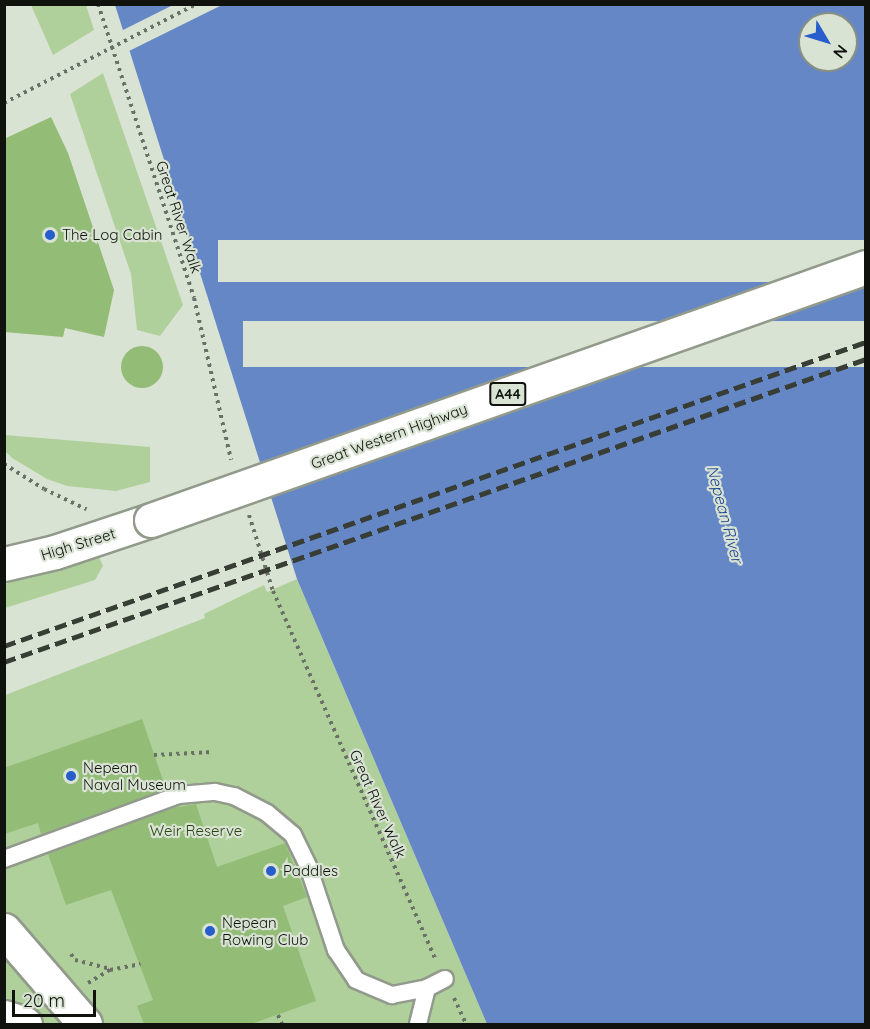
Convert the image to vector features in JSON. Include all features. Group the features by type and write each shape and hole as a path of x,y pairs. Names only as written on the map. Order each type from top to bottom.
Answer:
{"main road":[{"name":"Great Western Highway","path":"151,520 866,267"},
{"name":"High Street","path":"4,564 56,552 151,520"},
{"path":"4,930 74,1013"},
{"path":"4,1017 25,1024"}],"lane":[{"path":"4,859 179,795 215,792 234,796 267,813 293,835 308,866 336,950 356,980 392,994 427,988 445,979"},
{"path":"418,1024 427,988"}],"path":[{"name":"Great River Walk","path":"98,4 194,298 225,441"},
{"path":"4,103 198,4"},
{"path":"4,465 44,489 95,514"},
{"name":"Great River Walk","path":"273,591 367,811 466,1024"},
{"path":"154,755 213,752"},
{"path":"71,954 75,960 110,970 140,964"},
{"path":"74,1013 110,970"},
{"path":"278,1015 282,1024"}],"green space":[{"path":"31,5 86,5 94,30 53,55"},
{"path":"103,73 183,305 160,336 137,330 131,274 70,94"},
{"path":"5,435 150,447 150,482 116,491 67,486 47,479 12,458 5,451"},
{"path":"98,555 103,566 95,580 5,608 5,584"},
{"name":"Weir Reserve","path":"297,579 487,1024 5,1024 5,695 205,618 204,614 264,585 267,592"}],"water":[{"name":"Nepean River","path":"115,5 865,5 865,1024 487,1024 297,579"}],"pier":[{"path":"173,5 222,5 127,52 121,31"},
{"path":"218,240 865,240 865,282 218,282"},
{"path":"243,321 865,321 865,367 243,367"}],"building":[{"name":"The Log Cabin","path":"51,117 68,153 114,290 104,337 65,328 63,337 4,332 4,139"},
{"path":"142,346 157,352 163,367 157,382 142,388 127,382 121,367 127,352"},
{"path":"142,719 166,789 41,834 38,823 4,834 4,768"},
{"name":"Nepean Rowing Club","path":"196,804 217,867 285,843 307,897 283,906 316,1001 251,1024 144,1024 137,1006 153,1000 111,890 66,905 48,854 173,808"}],"railway":[{"path":"4,646 866,342"},
{"path":"4,662 866,359"}],"place":[{"name":"The Log Cabin","path":"50,235"},
{"name":"Nepean Naval Museum","path":"71,776"},
{"name":"Paddles","path":"271,871"},
{"name":"Nepean Rowing Club","path":"210,931"}]}
